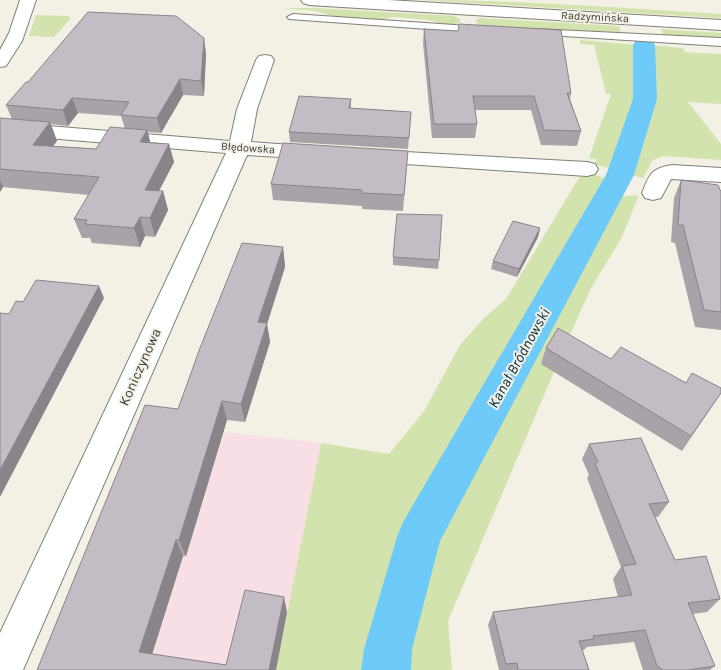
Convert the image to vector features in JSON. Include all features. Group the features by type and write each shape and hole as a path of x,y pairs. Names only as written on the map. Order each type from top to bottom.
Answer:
{"street":[{"path":"0,62 15,40 28,0"},
{"name":"Radzymińska","path":"309,0 721,25"},
{"name":"Koniczynowa","path":"3,670 239,148 247,109 265,60"},
{"name":"Błędowska","path":"0,128 239,148 587,168"},
{"path":"653,193 661,174 668,171 721,175"}],"lane":[{"path":"469,10 471,28"},
{"path":"293,18 498,31"},
{"name":"Radzymińska","path":"525,32 721,42"}],"shaded area":[{"path":"223,432 321,443 276,670 57,670"}],"green space":[{"path":"421,0 496,1 608,7 721,14 721,18"},
{"path":"282,8 316,8 454,16 460,19 460,22 454,25 444,25 430,20 393,17 374,21 334,17 316,11"},
{"path":"36,15 68,16 71,18 54,37 29,36"},
{"path":"480,18 619,26 621,32 514,29 480,26 475,21"},
{"path":"661,29 721,33 721,39 663,35"},
{"path":"580,40 637,45 639,92 625,138 611,169 594,164 597,159 589,158 611,94 606,94 594,45 580,44"},
{"path":"651,45 683,48 685,52 721,54 721,104 688,102 721,144 721,160 663,156 653,160 643,178 628,174 642,141 654,97 655,81"},
{"path":"589,173 608,179 512,340 411,521 374,642 370,670 276,670 321,443 389,454 424,411 460,345 484,318 506,299 580,176 586,177"},
{"path":"639,195 621,239 591,288 448,621 452,670 400,670 430,549 447,512 618,197"}],"building":[{"path":"88,12 176,16 204,38 201,81 180,79 157,118 121,115 129,102 72,98 63,110 6,105"},
{"path":"459,24 561,30 571,93 567,93 581,131 544,130 534,96 473,96 477,124 434,124 424,29 458,31"},
{"path":"299,96 351,99 349,108 411,112 409,138 289,132"},
{"path":"0,118 50,122 33,145 96,149 110,127 147,130 140,142 169,144 145,190 163,191 150,218 140,217 134,228 85,224 87,220 74,219 99,177 0,169"},
{"path":"283,143 408,151 404,195 362,193 362,190 271,184"},
{"path":"681,180 718,185 721,191 721,312 704,310 683,225 678,225"},
{"path":"397,214 442,215 439,260 393,257"},
{"path":"513,221 540,228 519,269 493,261"},
{"path":"242,243 283,247 258,322 267,323 241,404 222,401 179,540 176,540 139,652 226,665 245,590 284,597 269,670 37,670 145,405 178,409"},
{"path":"36,280 99,286 0,470 0,313 9,314 16,301 23,302"},
{"path":"558,328 611,359 621,347 686,383 692,373 721,388 721,393 691,436 546,348"},
{"path":"641,438 669,502 649,504 675,560 706,556 720,599 688,603 715,666 688,670 663,670 657,666 645,630 593,636 594,639 579,641 589,670 518,670 517,663 506,664 493,612 632,595 622,566 636,564 595,463 598,462 589,444"}],"waterway":[{"name":"Kanał Bródnowski","path":"386,670 388,649 419,537 620,175 645,99 644,45"}]}
